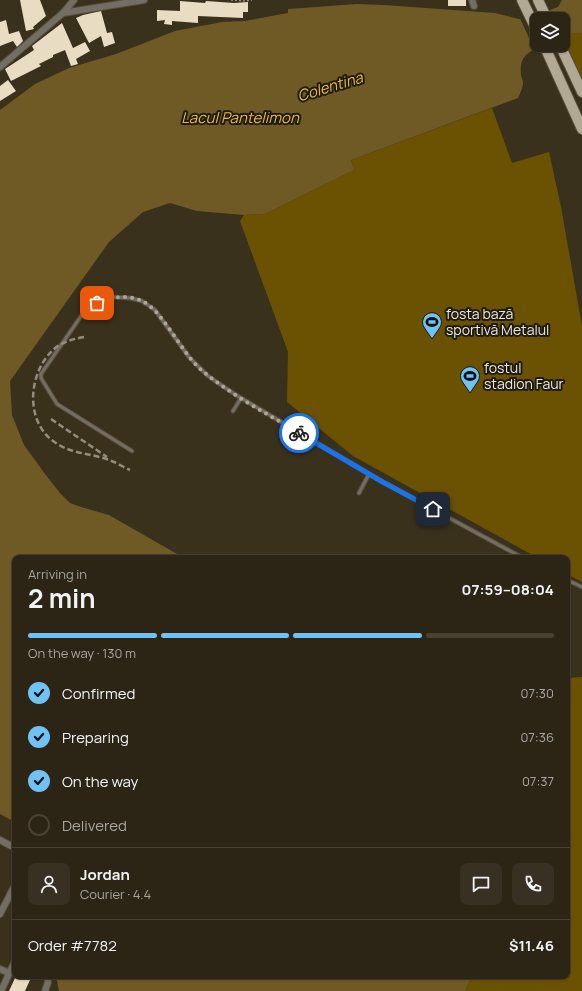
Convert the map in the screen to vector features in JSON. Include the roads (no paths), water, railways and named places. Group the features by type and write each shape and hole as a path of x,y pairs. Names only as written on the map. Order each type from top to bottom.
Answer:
{"main road":[{"path":"522,0 530,17"},
{"path":"538,0 544,12"},
{"path":"547,52 582,129"},
{"path":"563,52 582,92"},
{"path":"560,78 573,72"}],"street":[{"path":"0,68 63,13 74,0"},
{"path":"63,13 144,0"},
{"path":"0,840 12,846"},
{"path":"0,914 12,892"},
{"path":"1,991 12,967"},
{"path":"0,968 9,973"},
{"path":"45,991 48,979"}],"lane":[{"path":"132,451 57,404 41,378 41,374 83,312 97,303 118,297 136,299 149,305 155,310 193,362 208,376 241,398 369,474 518,555"},
{"path":"233,411 241,398"},
{"path":"359,493 369,474"},
{"path":"570,581 582,587"}],"water":[{"name":"Lacul Pantelimon","path":"562,0 582,0 582,33 570,33 570,12 546,12 558,7"},
{"name":"Lacul Pantelimon","path":"357,4 384,5 495,13 519,19 530,17 530,52 523,58 521,75 523,85 518,98 351,160 354,170 265,214 244,215 197,211 170,203 143,212 109,242 10,381 12,415 24,445 60,493 70,503 109,515 179,555 12,555 12,820 0,814 0,110 35,84 69,68 116,54 175,31 222,22 245,21 288,13 288,9"},
{"path":"57,979 471,979 465,991 59,991"}],"railway":[{"path":"84,337 67,341 56,347 45,360 38,371 35,384 33,398 34,411 46,434 56,443 70,450 107,459 130,470"},
{"path":"51,419 107,457"}],"place":[{"name":"fosta bază sportivă Metalul","path":"432,339"},
{"name":"fostul stadion Faur","path":"470,393"}],"water label":[{"name":"Colentina","path":"330,87"}]}
